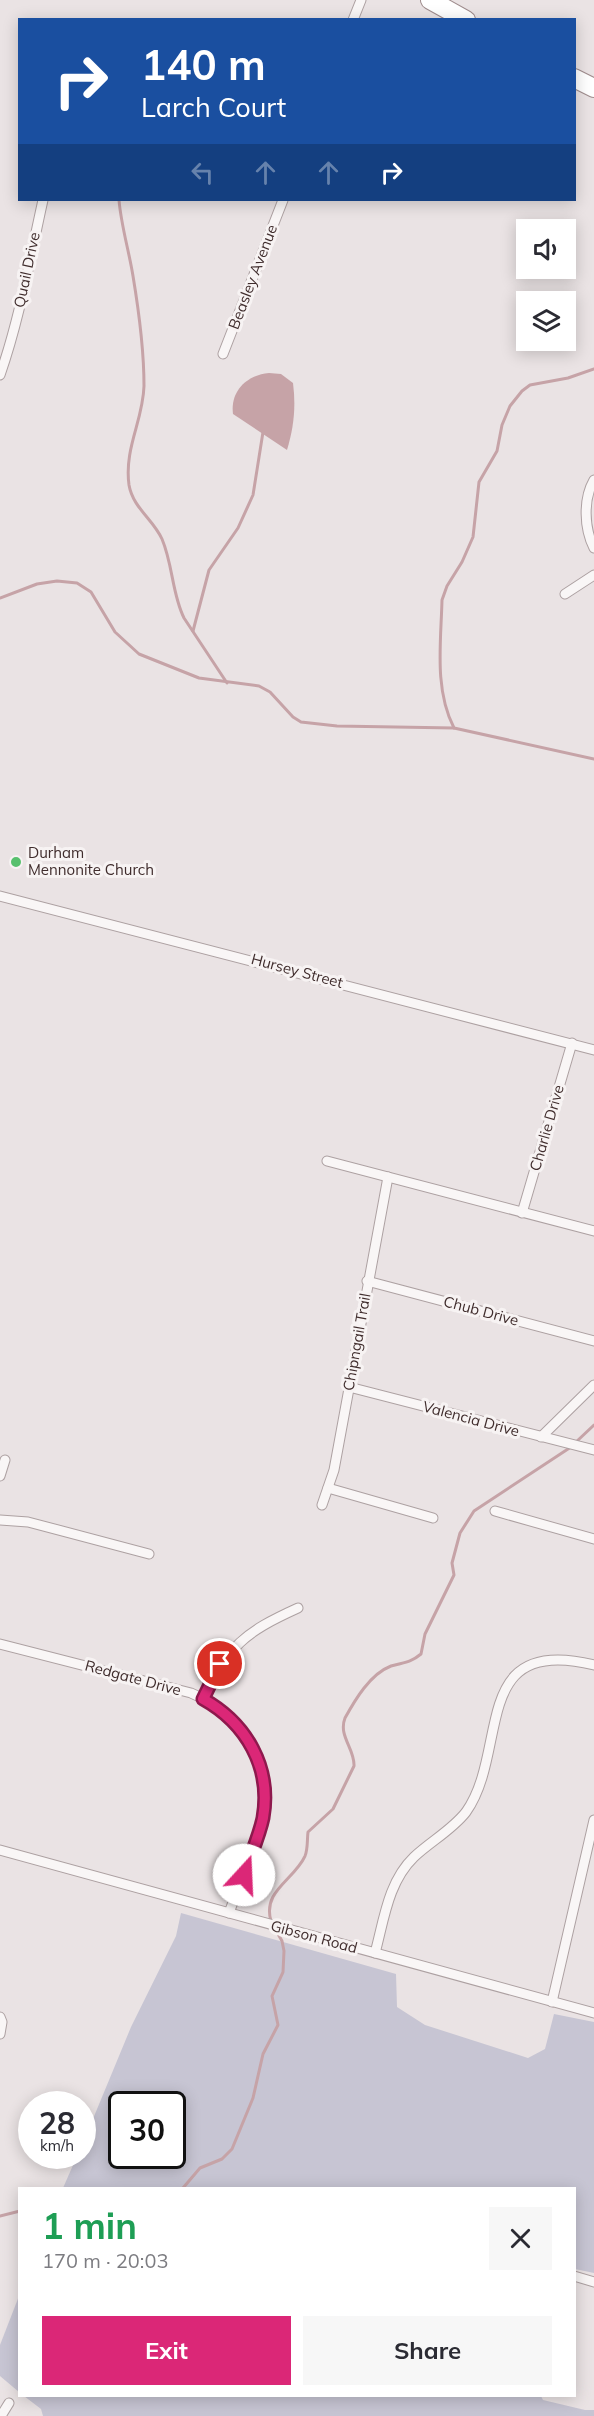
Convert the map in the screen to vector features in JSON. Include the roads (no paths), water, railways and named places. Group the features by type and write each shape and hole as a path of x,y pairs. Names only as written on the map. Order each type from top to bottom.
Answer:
{"highway":[{"path":"430,0 462,18"},
{"path":"576,79 594,88"}],"street":[{"path":"354,18 361,0"},
{"name":"Quail Drive","path":"0,375 26,283 43,201"},
{"name":"Beasley Avenue","path":"223,354 283,201"},
{"path":"594,480 585,502 590,541 594,548"},
{"path":"565,594 594,575"},
{"name":"Hursey Street","path":"0,896 594,1050"},
{"name":"Charlie Drive","path":"522,1213 572,1043"},
{"path":"327,1161 594,1231"},
{"name":"Chipngail Trail","path":"322,1505 334,1470 388,1177"},
{"name":"Chub Drive","path":"368,1281 594,1341"},
{"path":"541,1437 594,1385"},
{"name":"Valencia Drive","path":"349,1387 594,1450"},
{"path":"0,1476 5,1460"},
{"path":"328,1488 432,1518"},
{"path":"495,1511 594,1539"},
{"path":"0,1520 28,1522 149,1554"},
{"path":"203,1699 220,1664 241,1640 270,1621 298,1608"},
{"name":"Redgate Drive","path":"0,1644 191,1693 227,1714 250,1742 258,1758 264,1786 263,1819 229,1914"},
{"path":"375,1953 397,1879 414,1857 456,1823 474,1799 498,1705 509,1683 525,1670 547,1660 571,1660 594,1665"},
{"path":"552,2002 594,1820"},
{"name":"Gibson Road","path":"0,1850 594,2013"},
{"path":"0,2017 2,2022 0,2034"},
{"path":"576,2277 594,2282"},
{"path":"1,2416 9,2403"}],"waterway":[{"path":"119,201 137,303 144,372 141,411 129,459 129,485 139,507 162,539 184,618 227,683"},
{"path":"454,728 441,681 442,600 473,537 479,482 497,451 502,425 510,406 522,391 530,385 568,378 594,369"},
{"path":"193,631 209,570 238,528 253,495 263,432"},
{"path":"0,598 37,584 57,581 77,583 91,592 115,632 139,654 199,678 259,686 270,692 293,717 301,722 337,726 454,728 594,759"},
{"path":"576,1442 594,1425"},
{"path":"271,1921 269,1911 271,1902 280,1886 300,1864 306,1853 308,1832 333,1809 354,1766 345,1737 343,1725 345,1718 358,1696 376,1675 391,1666 410,1661 421,1654 425,1634 454,1575 452,1563 460,1533 474,1511 571,1447"},
{"path":"184,2187 200,2168 222,2159 232,2149 253,2098 263,2054 278,2025 272,1996 283,1972 284,1951 282,1941 274,1927"},
{"path":"0,2216 18,2212"}],"place":[{"name":"Durham Mennonite Church","path":"16,862"}]}
